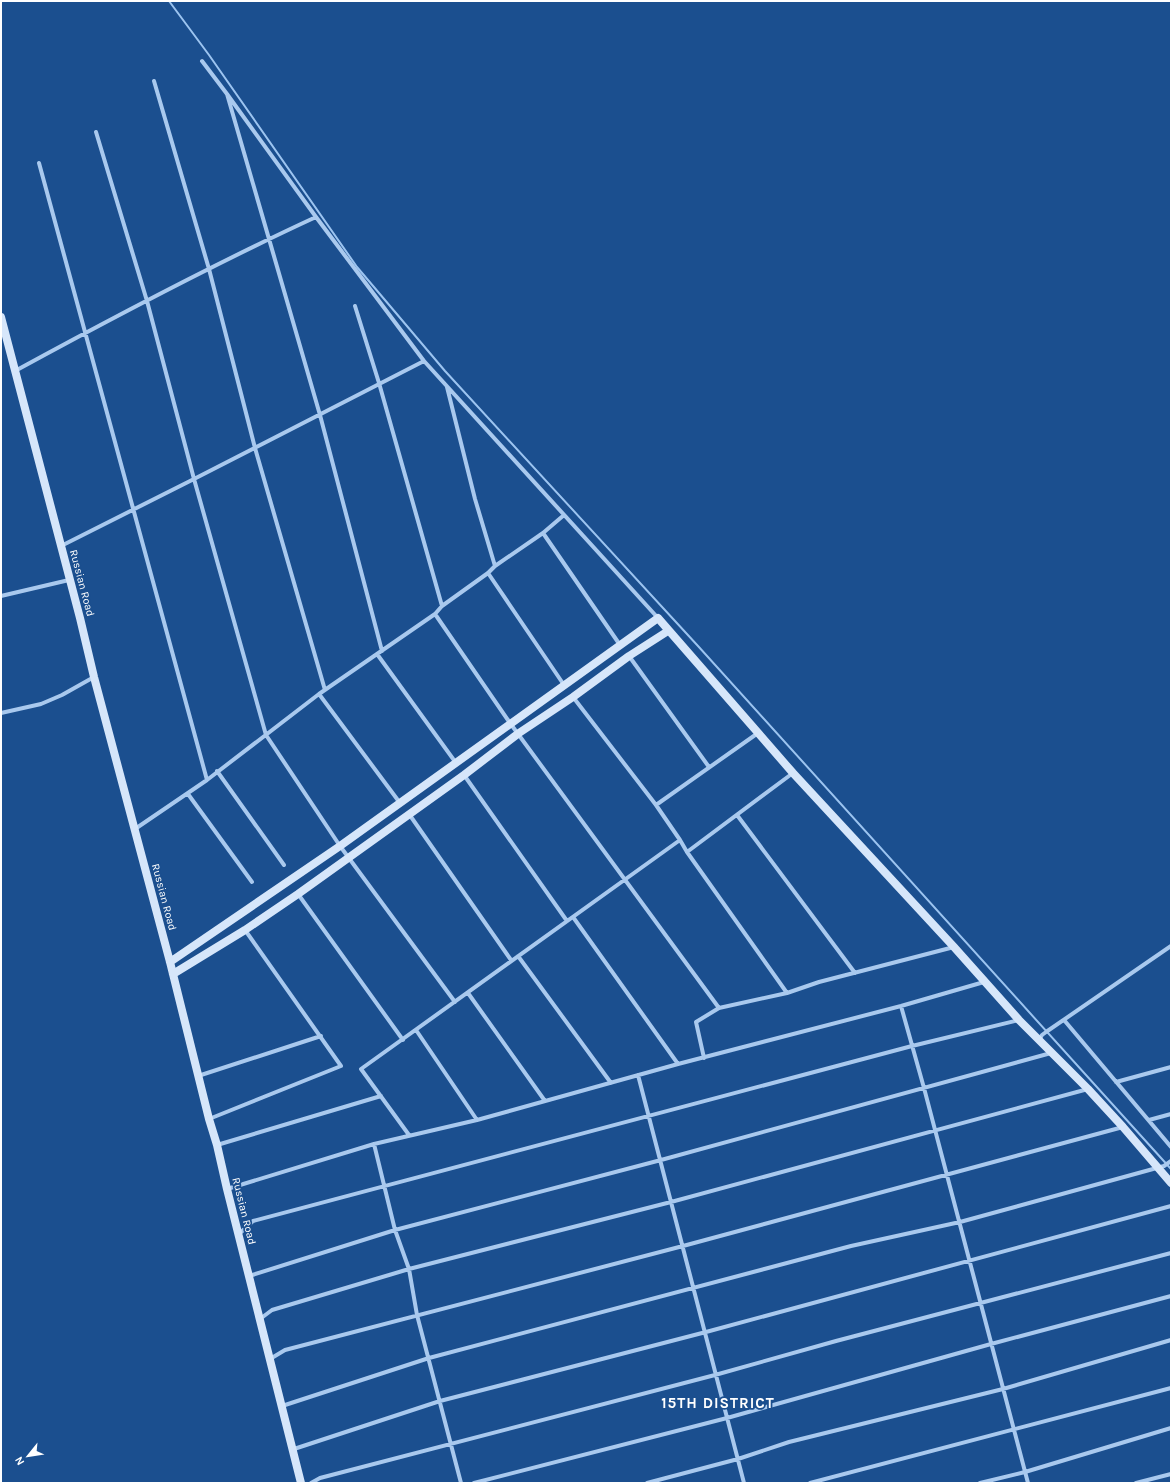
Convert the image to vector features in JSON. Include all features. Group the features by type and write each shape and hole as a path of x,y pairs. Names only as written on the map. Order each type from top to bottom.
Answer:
{"street":[{"path":"202,61 316,218 424,361 658,618 793,773 954,947 1019,1020 1041,1038 1051,1053 1088,1089 1161,1167 1171,1183"},
{"path":"154,82 209,269 255,448 325,690"},
{"path":"227,94 320,414 382,651"},
{"path":"96,132 147,301 194,479 266,735 340,846 455,1002"},
{"path":"39,163 132,510 207,780"},
{"path":"15,371 85,332 269,239 316,218"},
{"path":"355,306 379,383 442,606"},
{"name":"Russian Road","path":"1,317 3,331 15,371 170,962 209,1120 217,1145 259,1319 294,1449 301,1483"},
{"path":"60,546 424,361"},
{"path":"446,386 475,499 495,566"},
{"path":"135,829 188,794 319,694 435,614 442,606 488,574 495,566 543,533 564,515"},
{"path":"543,533 621,645"},
{"path":"488,574 565,686"},
{"path":"1,596 69,580"},
{"path":"435,614 510,723 519,733 719,1008"},
{"path":"170,962 340,846 658,618"},
{"path":"173,974 246,930 298,894 464,775 519,733 573,697 629,656 668,631"},
{"path":"377,654 456,763"},
{"path":"629,656 710,767"},
{"path":"1,713 41,704 62,695 94,676"},
{"path":"319,694 400,803"},
{"path":"573,697 656,805 680,840 686,852 787,992"},
{"path":"656,805 758,733"},
{"path":"217,771 284,865"},
{"path":"686,852 793,773"},
{"path":"464,775 566,921"},
{"path":"188,794 252,882"},
{"path":"408,814 511,960"},
{"path":"737,815 855,973"},
{"path":"409,1135 361,1069 680,840"},
{"path":"298,894 403,1040"},
{"path":"573,917 678,1064"},
{"path":"209,1120 341,1066 246,930"},
{"path":"1041,1038 1058,1023 1171,946"},
{"path":"704,1058 696,1022 719,1008 787,992 819,982 954,947"},
{"path":"518,956 611,1083"},
{"path":"227,1190 374,1144 477,1120 678,1064 900,1006 985,981"},
{"path":"468,993 545,1101"},
{"path":"900,1006 936,1130 1028,1483"},
{"path":"238,1234 253,1221 649,1115 912,1046 1019,1020"},
{"path":"1064,1020 1171,1147"},
{"path":"416,1030 477,1120"},
{"path":"198,1076 321,1036"},
{"path":"249,1276 396,1230 661,1160 1051,1053"},
{"path":"1116,1082 1171,1067"},
{"path":"638,1075 744,1483"},
{"path":"259,1319 272,1310 409,1269 671,1202 1088,1089"},
{"path":"217,1145 381,1096"},
{"path":"1149,1120 1171,1114"},
{"path":"270,1359 285,1350 683,1246 1123,1128"},
{"path":"374,1144 396,1230 409,1269 418,1315 462,1483"},
{"path":"282,1406 429,1358 851,1246 960,1222 1161,1167 1170,1161"},
{"path":"294,1449 440,1401 970,1262 1171,1206"},
{"path":"311,1483 320,1478 715,1375 836,1340 1171,1253"},
{"path":"474,1483 728,1418 991,1344 1171,1296"},
{"path":"647,1483 738,1459 789,1442 1003,1388 1171,1340"},
{"path":"810,1483 1171,1388"},
{"path":"980,1483 1025,1472 1171,1428"},
{"path":"1136,1483 1171,1474"}],"waterway":[{"path":"169,1 209,55 357,267 445,371 698,646 1171,1169"}],"district":[{"name":"15TH DISTRICT","path":"718,1403"}]}
